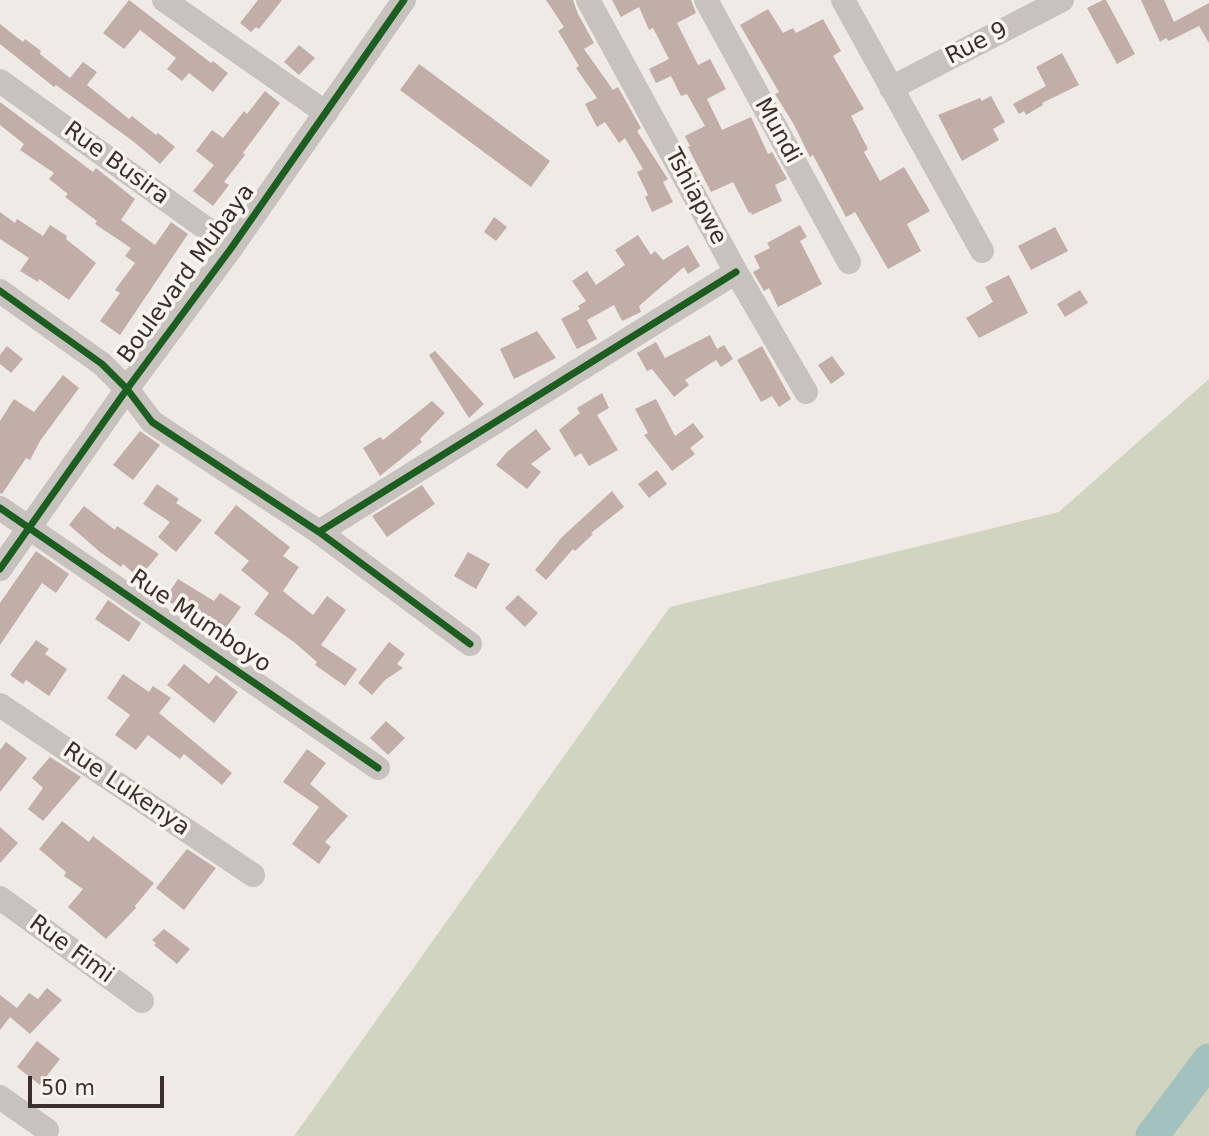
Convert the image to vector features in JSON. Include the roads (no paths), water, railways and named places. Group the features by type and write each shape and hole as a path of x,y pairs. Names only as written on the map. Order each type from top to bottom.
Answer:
{"street":[{"path":"164,0 326,113"},
{"name":"Boulevard Mubaya","path":"0,569 127,389 232,247 404,0"},
{"name":"Tshiapwe","path":"588,0 736,272 806,392"},
{"name":"Mundi","path":"706,0 849,262"},
{"path":"843,0 982,251"},
{"name":"Rue 9","path":"891,88 1062,0"},
{"name":"Rue Busira","path":"0,81 232,247"},
{"path":"319,532 736,272"},
{"path":"0,291 102,363 127,389 152,422 319,532 470,644"},
{"name":"Rue Mumboyo","path":"0,508 378,768"},
{"name":"Rue Lukenya","path":"0,705 253,875"},
{"name":"Rue Fimi","path":"0,898 142,1001"},
{"path":"0,1097 47,1130"}],"waterway":[{"path":"1152,1136 1209,1060"}]}
